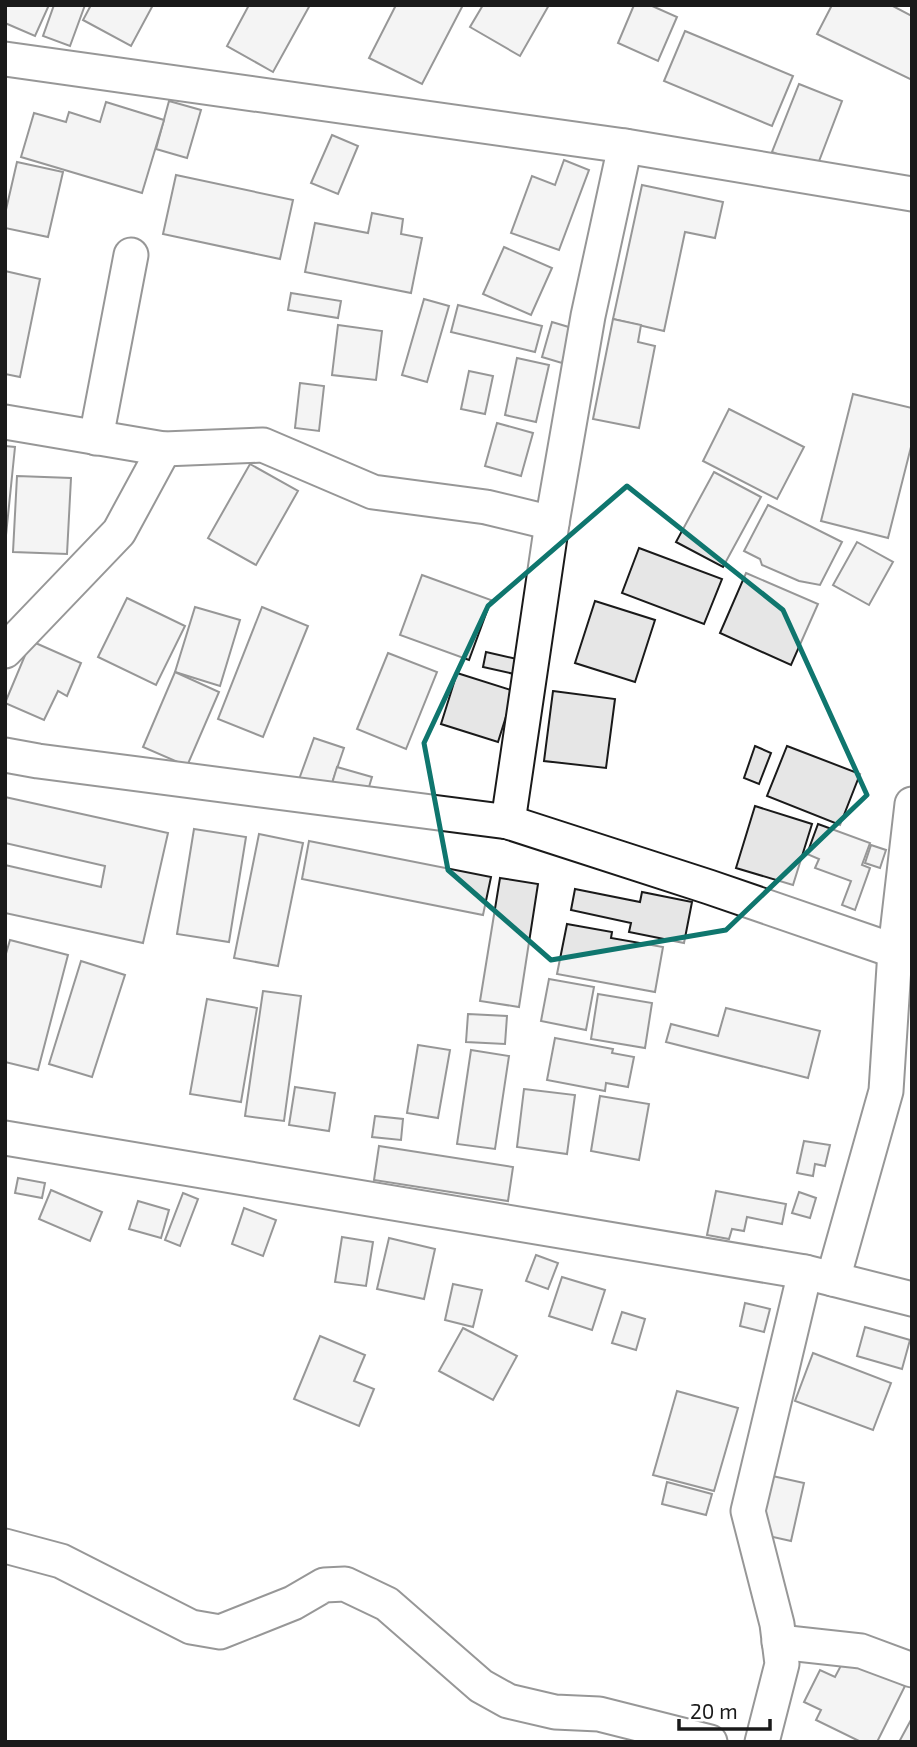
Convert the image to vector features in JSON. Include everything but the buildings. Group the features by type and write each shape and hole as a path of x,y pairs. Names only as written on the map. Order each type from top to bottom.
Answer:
{"street":[{"path":"5,59 625,146 912,194"},
{"path":"508,822 552,523 589,316 625,146"},
{"path":"96,438 131,255"},
{"path":"5,422 164,449 263,445 373,492 486,507 552,523"},
{"path":"5,652 119,532 164,449"},
{"path":"5,755 508,822 895,951"},
{"path":"762,1742 782,1664 748,1511 819,1276 899,1092 895,951 912,804"},
{"path":"5,1138 819,1276 912,1299"},
{"path":"5,1546 61,1561 191,1627 220,1632 293,1603 324,1585 345,1584 387,1604 481,1686 508,1701 555,1712 599,1714 710,1742"},
{"path":"779,1642 861,1651 912,1670"}],"highlighted area":[{"path":"627,486 783,610 867,795 726,930 551,960 448,870 424,743 488,606"}]}
